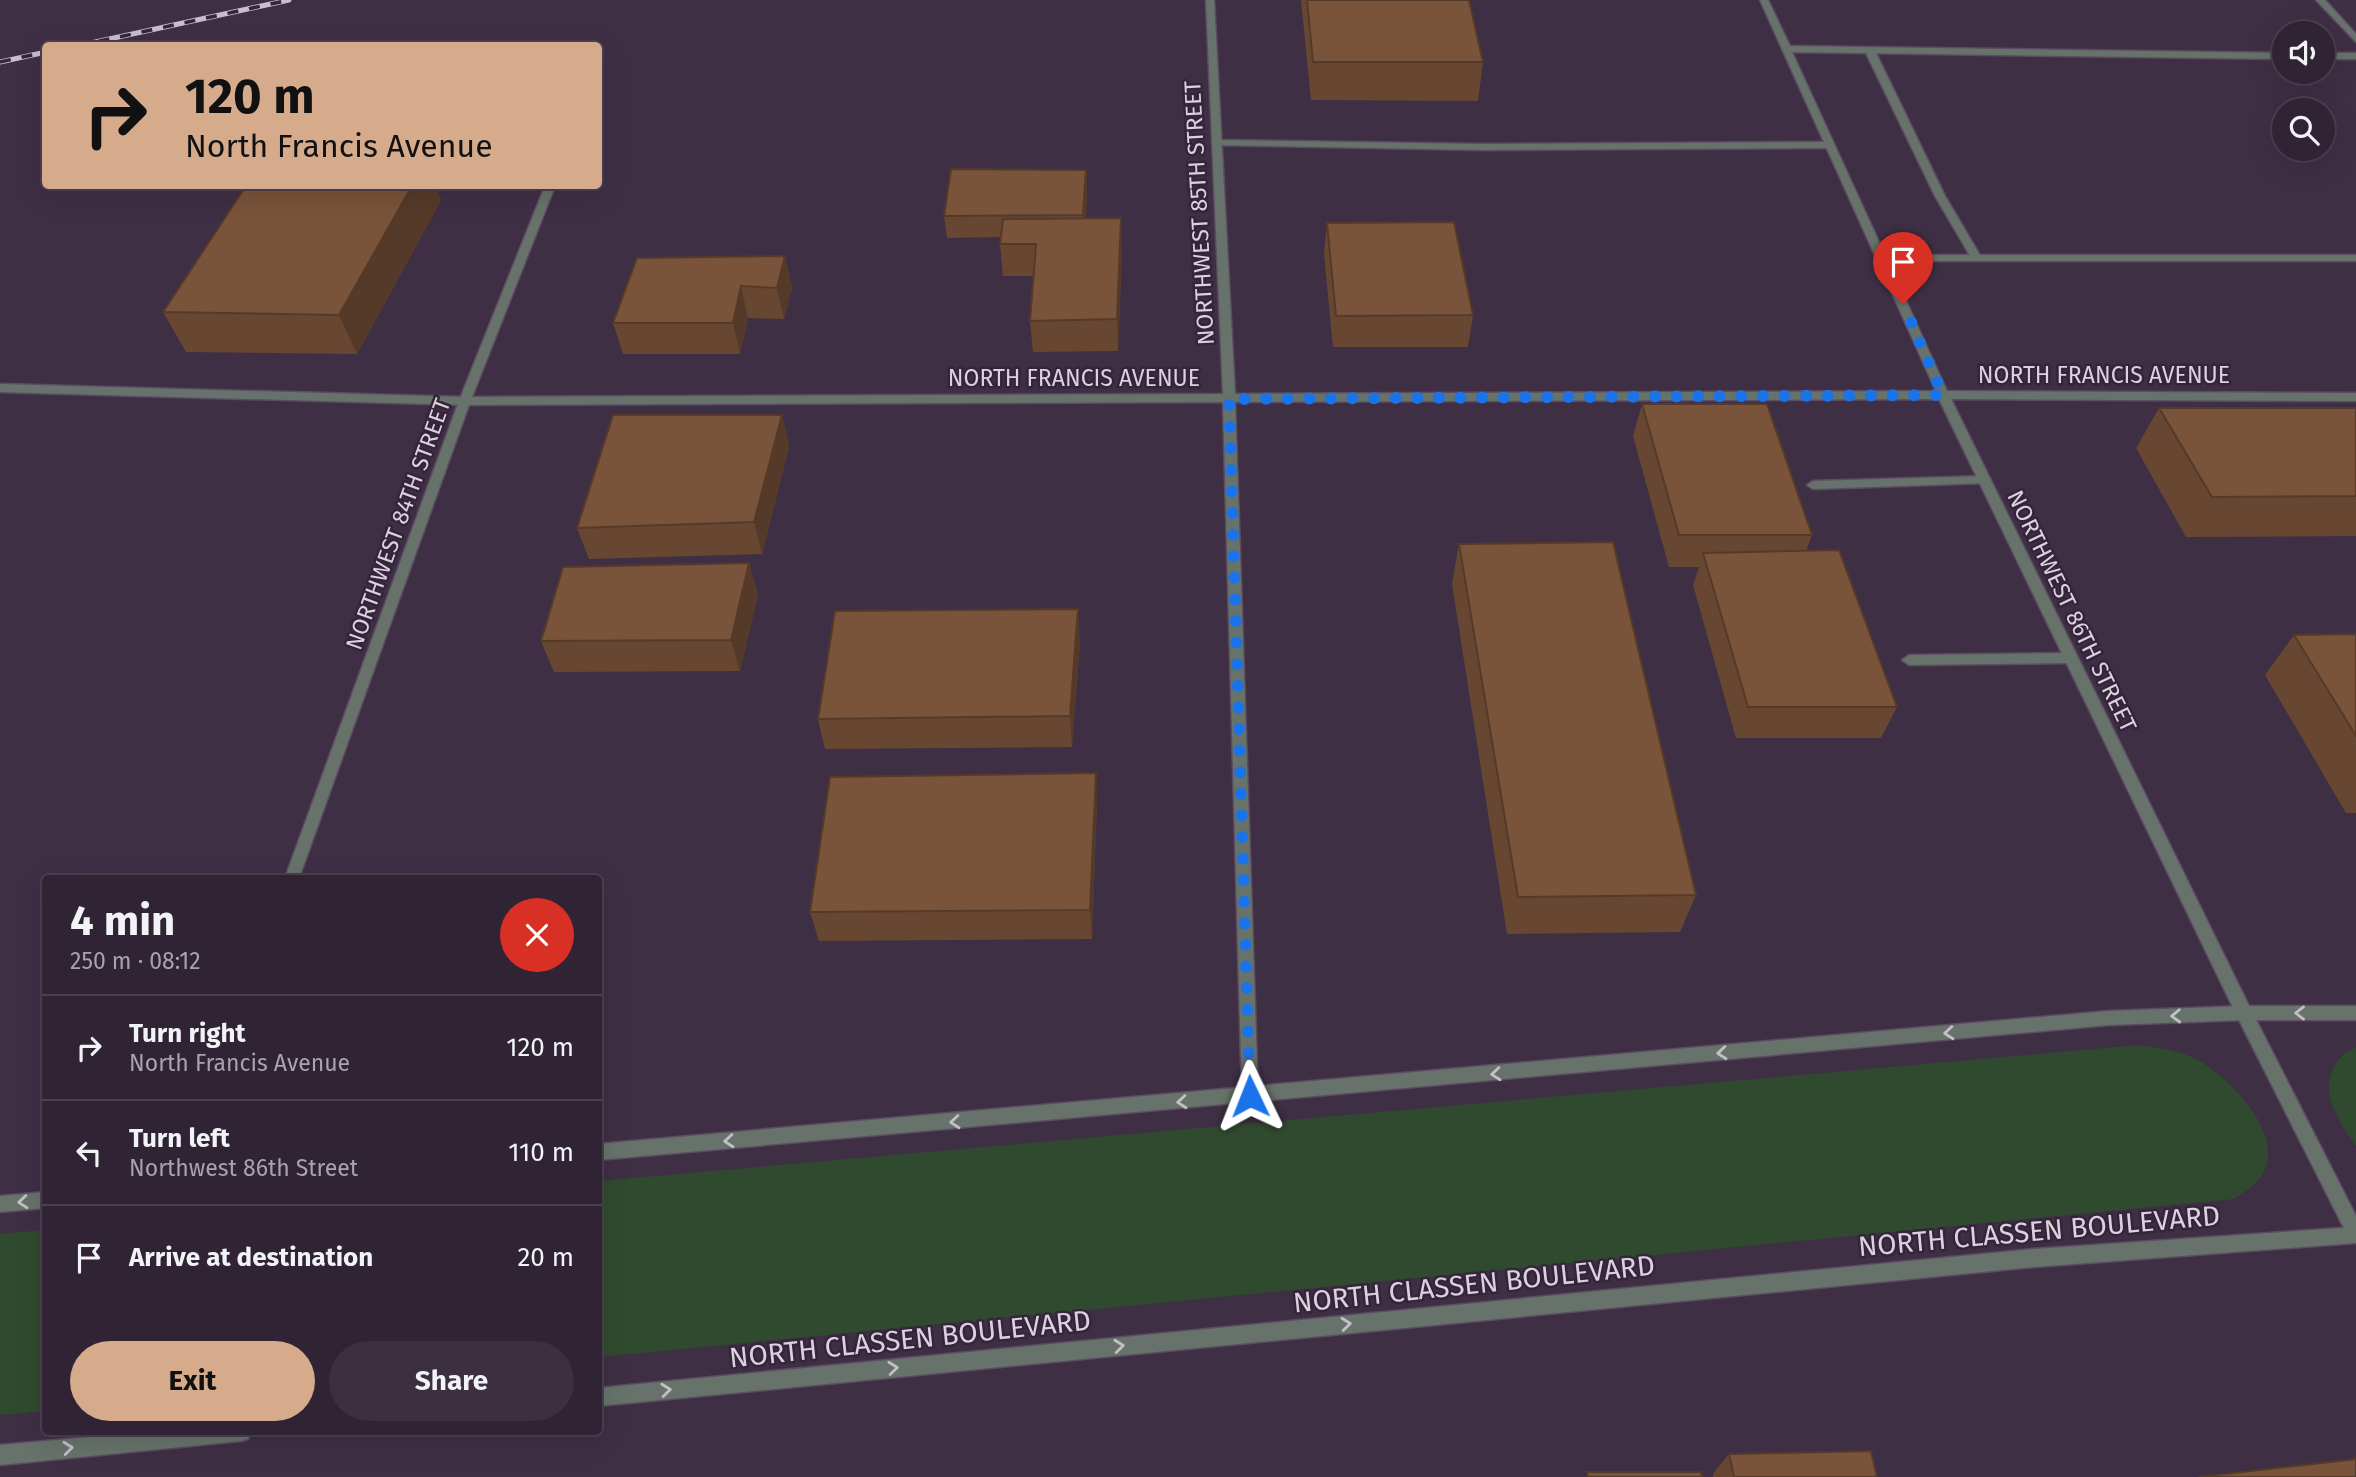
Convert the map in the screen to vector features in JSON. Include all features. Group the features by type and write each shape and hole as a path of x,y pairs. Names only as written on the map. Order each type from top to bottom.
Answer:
{"street":[{"name":"NORTHWEST 85TH STREET","path":"1210,0 1229,399 1250,1096"},
{"name":"NORTHWEST 86TH STREET","path":"1763,0 1943,395 2244,1013 2356,1234"},
{"path":"2320,0 2354,35"},
{"path":"1786,49 2272,56"},
{"path":"1870,51 1940,196 1976,257"},
{"path":"2335,56 2356,56"},
{"path":"1217,143 1481,148 1829,145"},
{"name":"NORTHWEST 84TH STREET","path":"293,875 465,401 549,189"},
{"path":"1882,258 2356,258"},
{"name":"NORTH FRANCIS AVENUE","path":"0,388 465,401 1943,395 2356,397"},
{"path":"1813,485 1985,480"},
{"path":"1909,660 2071,658"},
{"path":"602,1153 2109,1018 2244,1013 2356,1013"},
{"path":"0,1204 42,1200"},
{"name":"NORTH CLASSEN BOULEVARD","path":"602,1397 2034,1258 2356,1234"},
{"path":"0,1455 210,1435"}],"green space":[{"path":"2139,1045 2175,1051 2210,1068 2241,1096 2254,1113 2268,1149 2266,1167 2256,1183 2234,1199 602,1357 602,1181"},
{"path":"2356,1048 2356,1146 2336,1113 2330,1098 2329,1084 2339,1059"},
{"path":"42,1230 42,1411 0,1415 0,1234"}],"building":[{"path":"1307,0 1469,0 1483,62 1313,62"},
{"path":"951,169 1086,170 1083,215 944,216"},
{"path":"244,189 410,189 339,315 163,312"},
{"path":"1121,218 1117,319 1030,321 1036,244 1000,244 1003,219"},
{"path":"1454,222 1473,315 1336,316 1327,223"},
{"path":"785,256 777,288 741,286 733,323 613,323 637,258"},
{"path":"1642,404 1767,404 1812,535 1679,535"},
{"path":"2159,408 2356,408 2356,496 2212,497"},
{"path":"613,415 782,415 754,522 577,528"},
{"path":"1613,542 1696,895 1518,897 1459,544"},
{"path":"1839,550 1897,707 1748,707 1703,553"},
{"path":"749,563 731,640 541,641 563,567"},
{"path":"1078,609 1070,716 818,719 835,611"},
{"path":"2356,634 2356,736 2294,635"},
{"path":"1096,773 1090,910 810,912 830,777"},
{"path":"1871,1451 1877,1477 1734,1477 1729,1454"},
{"path":"2356,1459 2356,1477 2199,1477"},
{"path":"1587,1472 1701,1472 1702,1477 1588,1477"}],"railway":[{"path":"95,42 289,0"},
{"path":"0,62 42,53"}],"route":[{"path":"1250,1096 1229,399 1943,395 1903,304"}]}
